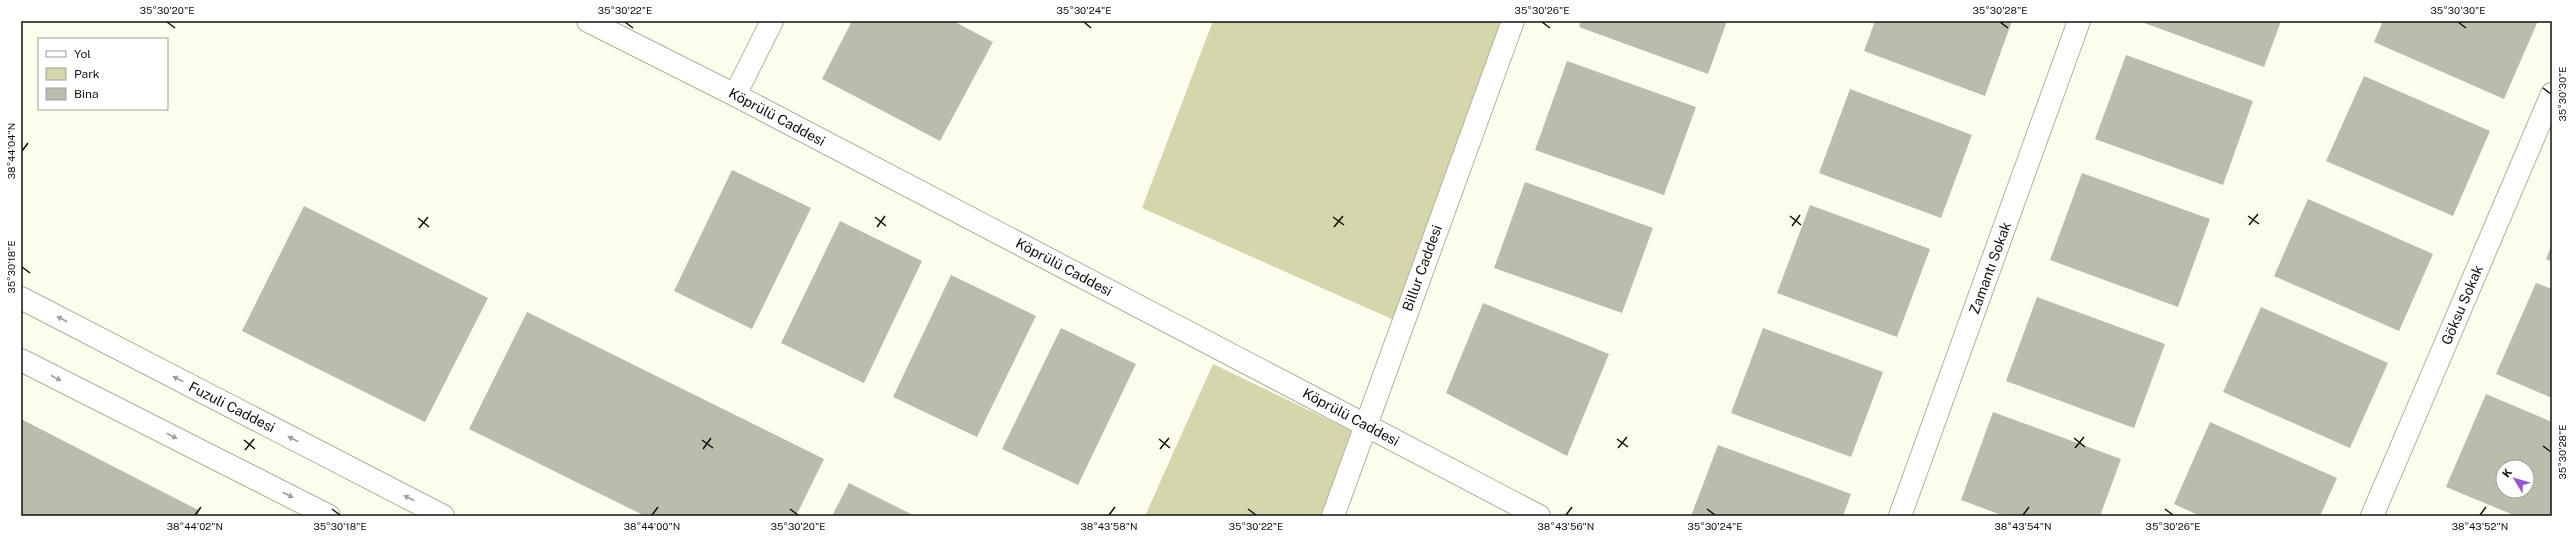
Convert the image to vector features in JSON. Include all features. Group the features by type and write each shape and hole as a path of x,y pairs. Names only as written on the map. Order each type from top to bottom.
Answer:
{"street":[{"name":"Köprülü Caddesi","path":"588,21 735,95 1539,516"},
{"path":"735,95 772,21"},
{"name":"Billur Caddesi","path":"1333,516 1513,21"},
{"name":"Zamantı Sokak","path":"1900,516 2079,21"},
{"name":"Göksu Sokak","path":"2372,516 2552,94"},
{"name":"Fuzuli Caddesi","path":"21,298 443,516"},
{"path":"21,360 329,516"}],"green space":[{"path":"1213,21 1514,21 1403,324 1142,208"},
{"path":"1213,364 1358,434 1338,516 1145,516"}],"building":[{"path":"852,21 953,21 993,42 940,141 822,79"},
{"path":"1581,21 1727,21 1708,74 1579,27"},
{"path":"1875,21 2012,21 1985,96 1864,51"},
{"path":"2139,21 2281,21 2264,67"},
{"path":"2383,21 2538,21 2504,99 2374,42"},
{"path":"2126,55 2253,101 2223,185 2095,139"},
{"path":"1567,61 1696,107 1664,195 1535,150"},
{"path":"2364,76 2490,131 2453,216 2326,161"},
{"path":"1850,89 1972,135 1941,218 1819,173"},
{"path":"732,170 811,208 752,329 674,291"},
{"path":"2082,173 2210,219 2178,307 2050,260"},
{"path":"1525,182 1653,228 1622,313 1494,268"},
{"path":"2308,199 2433,254 2399,331 2274,276"},
{"path":"1810,205 1930,249 1897,337 1777,293"},
{"path":"304,206 488,298 425,422 242,331"},
{"path":"840,221 922,261 864,383 781,343"},
{"path":"2552,244 2552,262 2546,259"},
{"path":"951,275 1036,316 977,437 893,397"},
{"path":"2536,283 2552,289 2552,398 2496,374"},
{"path":"2037,297 2165,344 2134,428 2006,381"},
{"path":"1483,303 1609,354 1567,456 1446,393"},
{"path":"2261,307 2388,363 2350,448 2223,392"},
{"path":"527,312 824,459 796,516 645,516 469,429"},
{"path":"1061,328 1136,364 1078,485 1002,449"},
{"path":"1763,328 1883,372 1851,457 1731,413"},
{"path":"2486,394 2552,422 2552,516 2516,516 2446,487"},
{"path":"1993,412 2121,459 2100,516 2004,516 1961,500"},
{"path":"21,419 200,511 197,516 21,516"},
{"path":"2210,422 2337,478 2320,516 2200,516 2174,504"},
{"path":"1718,445 1851,494 1843,516 1691,516"},
{"path":"849,483 915,516 832,516"}]}
